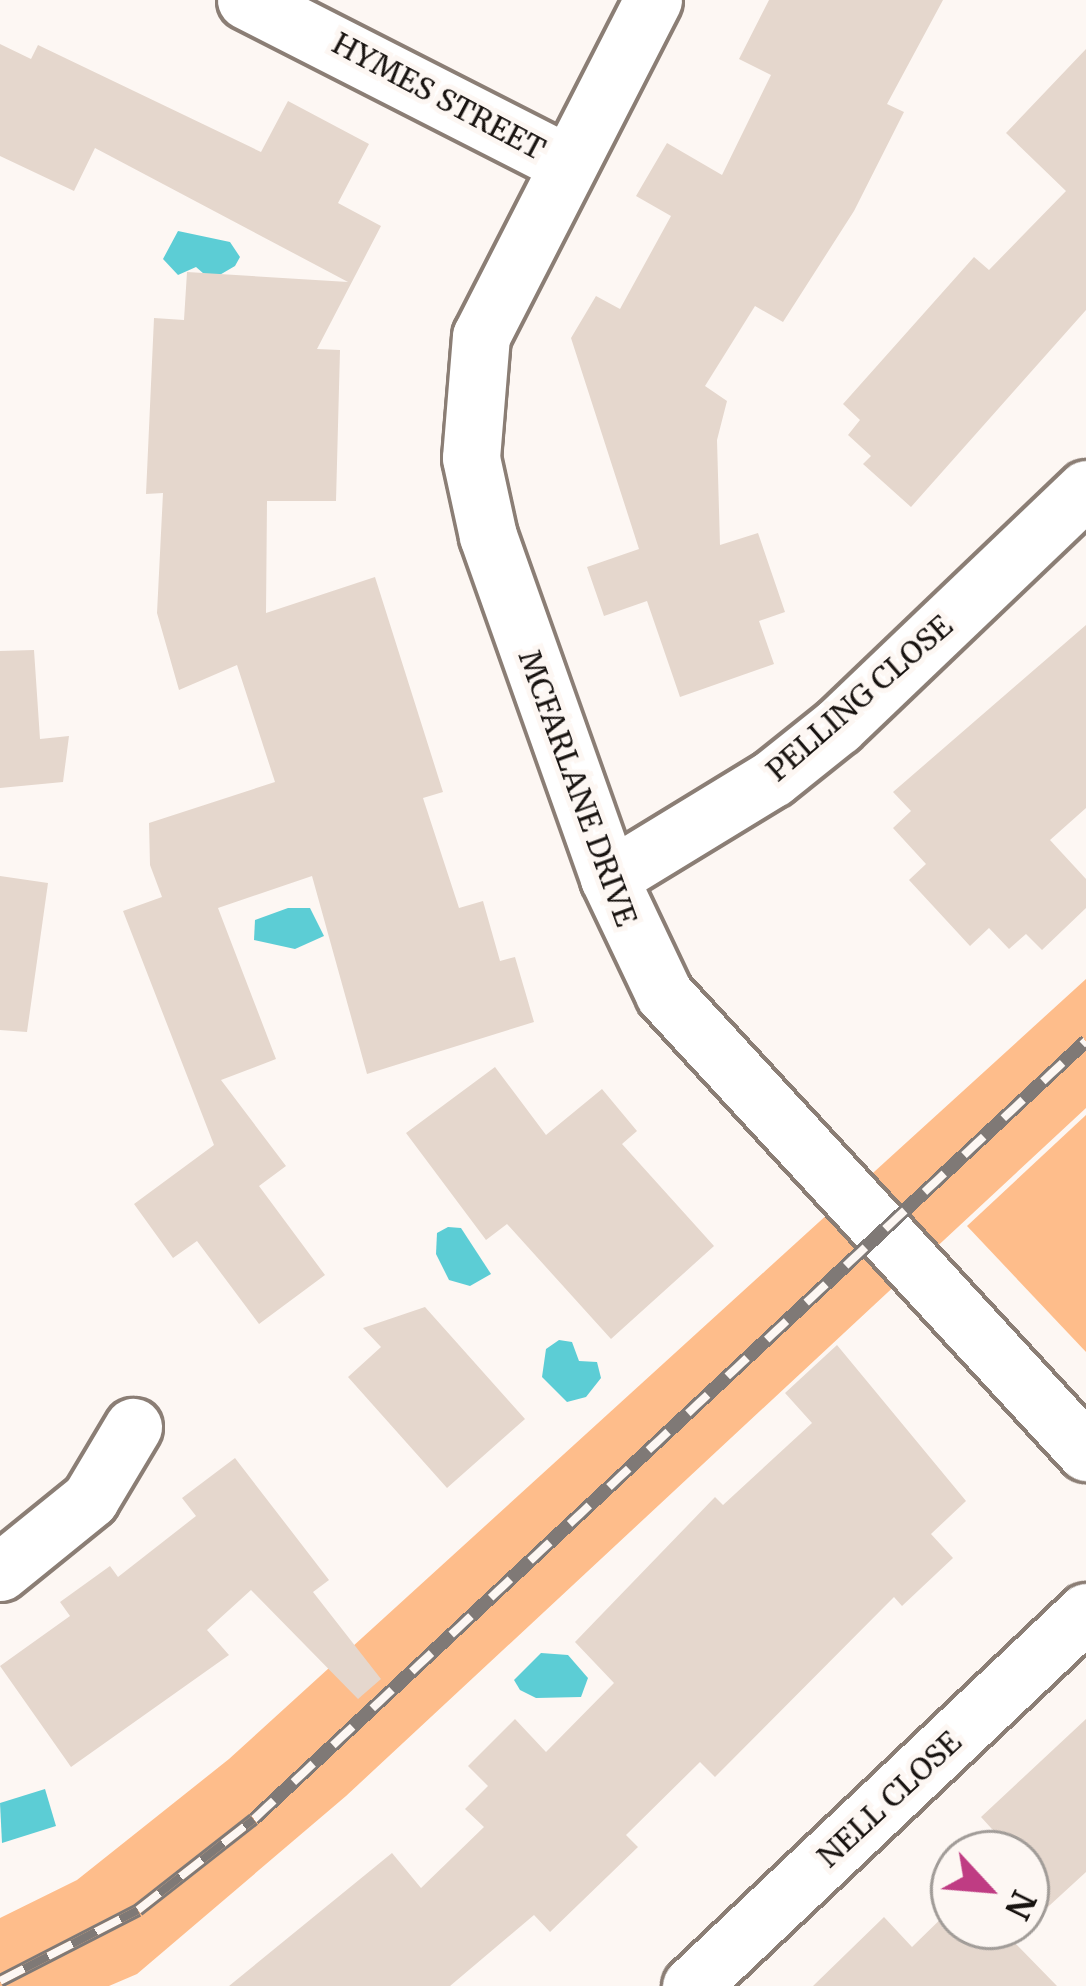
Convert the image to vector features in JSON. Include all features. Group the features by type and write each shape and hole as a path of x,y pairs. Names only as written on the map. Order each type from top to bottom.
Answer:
{"street":[{"name":"HYMES STREET","path":"246,0 566,163"},
{"name":"MCFARLANE DRIVE","path":"653,0 481,336 471,458 488,536 609,878 664,994 1086,1453"},
{"name":"PELLING CLOSE","path":"609,878 773,778 822,739 1086,489"},
{"path":"0,1572 90,1499 133,1427"},
{"name":"NELL CLOSE","path":"691,1986 1086,1612"}],"shaded area":[{"path":"1086,979 1086,1108 346,1796 137,1974 109,1986 0,1986 0,1918 77,1880 229,1759"},
{"path":"1086,1115 1086,1352 967,1226"}],"water":[{"path":"178,231 230,242 240,257 235,266 211,280 196,267 178,275 163,259"},
{"path":"288,908 310,908 324,936 295,949 254,940 255,920"},
{"path":"448,1227 461,1228 491,1274 470,1286 449,1280 436,1254 437,1233"},
{"path":"559,1340 572,1342 579,1361 597,1362 601,1378 586,1397 567,1402 542,1377 546,1349"},
{"path":"541,1653 568,1655 588,1678 581,1697 536,1698 520,1690 514,1680"},
{"path":"45,1789 56,1826 2,1843 0,1803"}],"building":[{"path":"769,0 943,0 887,104 904,112 854,211 783,322 755,306 705,386 727,401 717,440 720,545 758,533 785,612 759,621 774,664 680,697 647,601 604,616 587,567 639,549 571,338 596,296 620,309 671,216 636,196 667,143 722,175 771,75 739,59"},
{"path":"0,44 31,59 38,45 261,152 288,101 369,144 338,203 381,226 317,349 340,350 336,501 267,501 266,613 375,577 443,792 423,798 459,908 483,901 500,961 515,957 534,1022 367,1074 312,876 218,908 276,1059 221,1080 286,1166 259,1186 325,1275 259,1324 197,1241 173,1258 134,1204 214,1145 123,911 162,897 150,865 149,823 275,782 237,665 179,690 157,613 163,493 146,494 154,318 184,320 187,272 348,282 95,148 74,191 0,156"},
{"path":"1086,49 1086,310 911,507 863,464 871,456 848,435 860,420 843,404 974,257 989,270 1066,191 1006,133"},
{"path":"1086,625 1086,808 1050,840 1086,879 1086,908 1042,950 1026,934 1009,949 989,928 970,946 909,880 926,864 893,828 911,811 893,792"},
{"path":"34,650 40,739 69,736 63,782 0,788 0,651"},
{"path":"0,876 48,883 27,1032 0,1030"},
{"path":"495,1067 546,1135 602,1089 637,1131 622,1144 714,1246 611,1339 507,1224 486,1240 406,1133"},
{"path":"425,1307 525,1419 447,1488 348,1377 381,1347 363,1328"},
{"path":"837,1345 966,1501 931,1534 953,1558 902,1606 894,1597 715,1777 700,1762 626,1835 638,1847 550,1932 534,1915 450,1986 229,1986 392,1853 421,1888 484,1827 465,1809 488,1786 468,1766 515,1719 546,1752 614,1683 575,1642 715,1497 723,1505 812,1423 785,1393"},
{"path":"235,1458 329,1580 313,1592 381,1679 358,1699 251,1590 207,1630 229,1655 71,1767 0,1666 70,1616 60,1602 110,1566 118,1577 196,1516 182,1498"},
{"path":"1086,1719 1086,1872 1050,1905 1050,1830 993,1830 981,1817"},
{"path":"884,1917 912,1947 930,1929 930,1950 1022,1950 1057,1986 813,1986"}],"railway":[{"path":"0,1981 138,1910 254,1819 1086,1041"}]}
